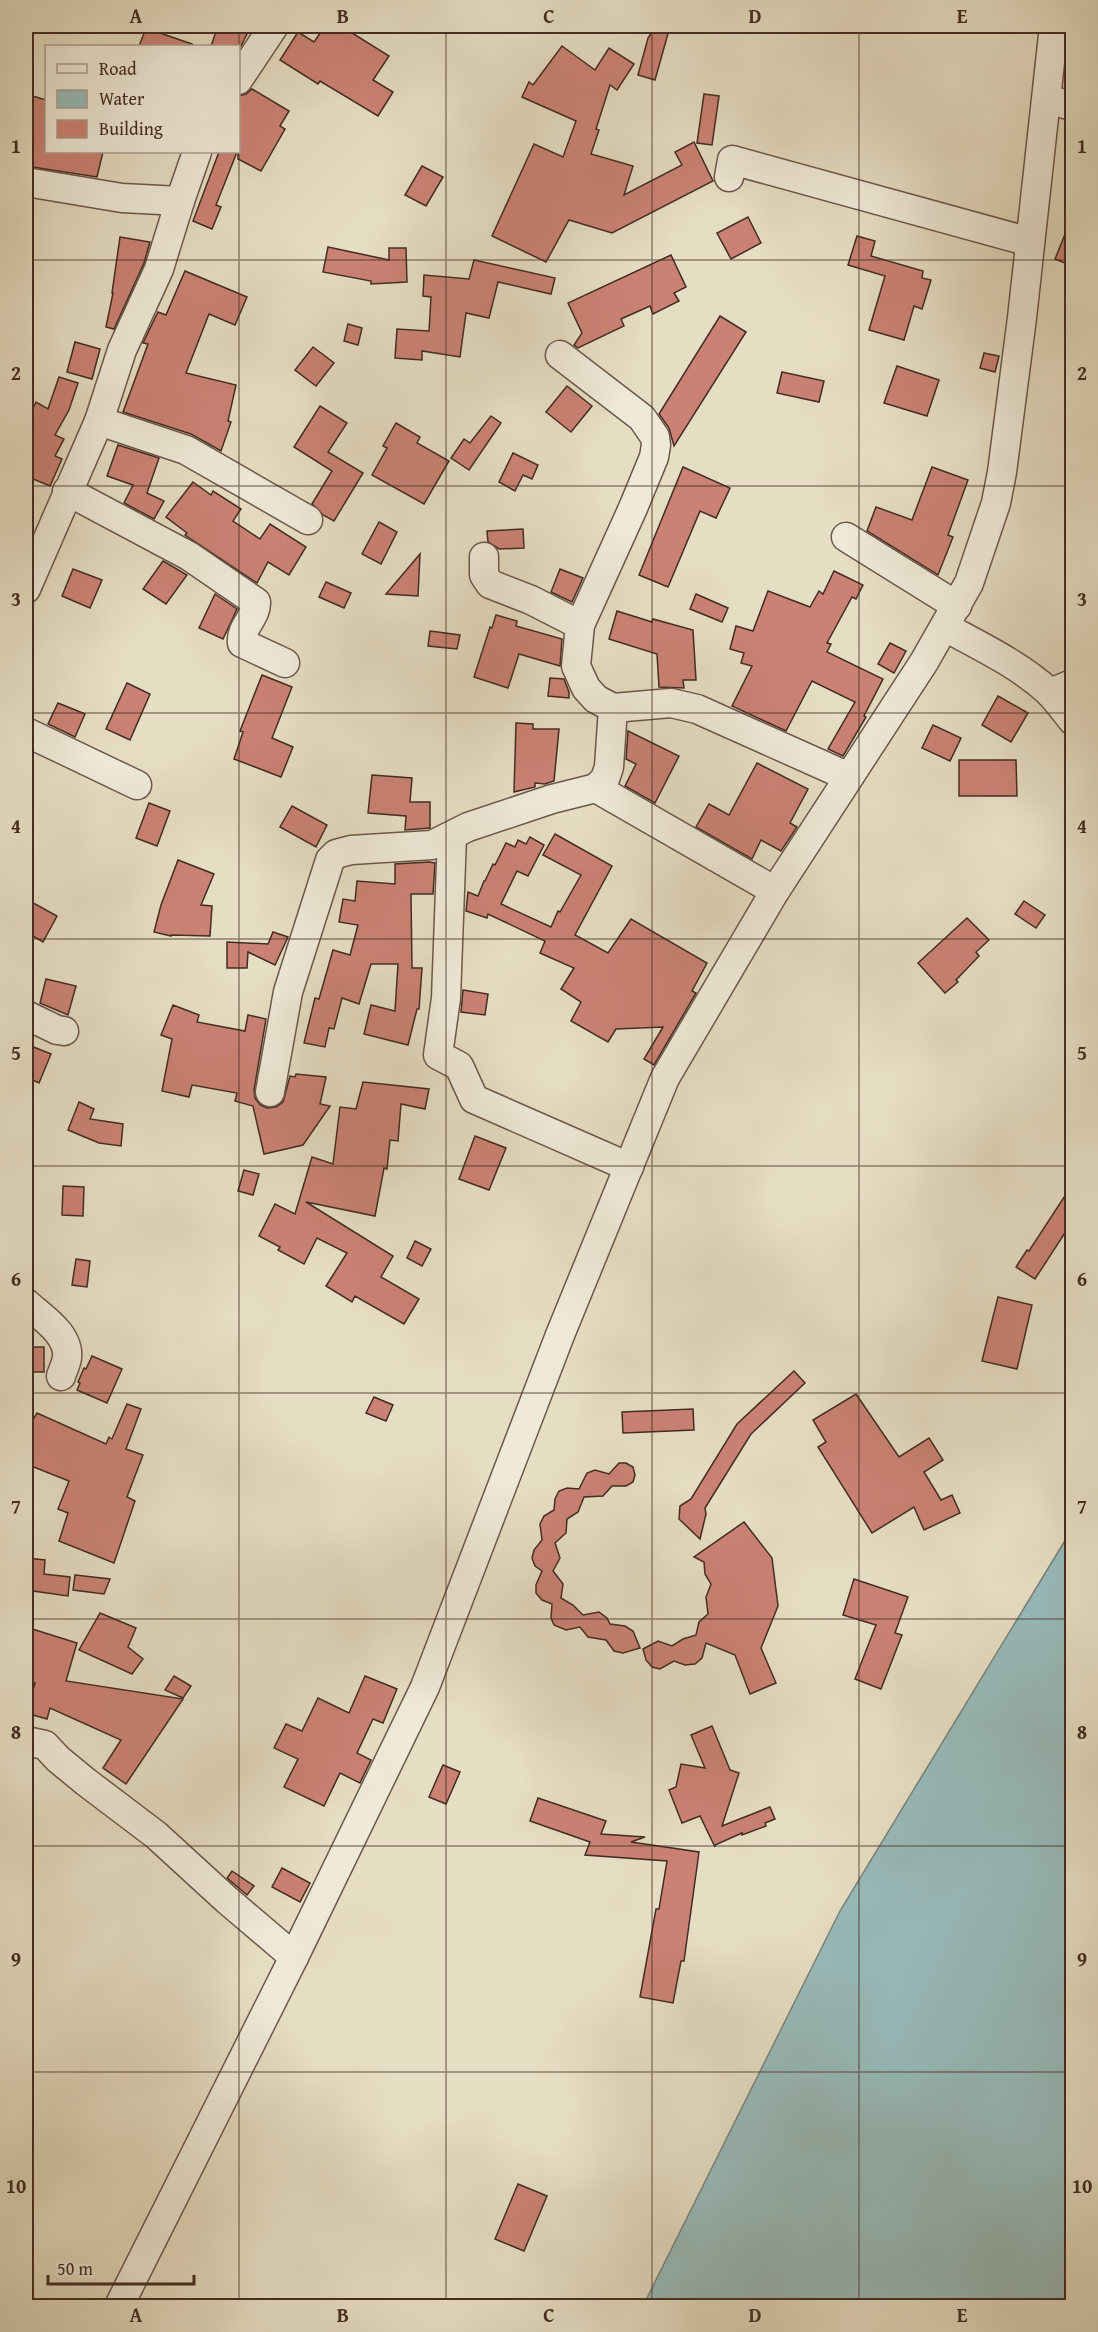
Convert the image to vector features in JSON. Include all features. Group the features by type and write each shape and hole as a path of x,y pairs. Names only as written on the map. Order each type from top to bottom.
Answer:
{"street":[{"path":"240,77 274,26"},
{"path":"119,2307 294,1957 425,1687 560,1335 665,1078 775,891 951,616 978,559 1000,482 1030,242 1060,102 1054,26"},
{"path":"26,589 99,421 122,350 159,269 197,153"},
{"path":"729,177 732,160 1030,242"},
{"path":"26,182 122,198 180,201"},
{"path":"560,355 642,418 655,437 656,445 654,457 633,508 580,625 576,666 586,688 596,699 613,708 671,703 697,709 849,777"},
{"path":"99,421 186,450 308,520"},
{"path":"67,491 189,556 219,579 252,598 256,602 256,608 241,636 242,643 285,663"},
{"path":"846,537 951,616 997,656 1061,688 1072,720"},
{"path":"483,557 483,575 490,584 531,600 580,625"},
{"path":"270,1092 288,992 330,860 343,851 432,845 468,827 552,799 596,788 605,779 609,767 613,708"},
{"path":"26,732 137,785"},
{"path":"596,788 775,891"},
{"path":"452,837 446,998 438,1055 459,1066 474,1099 629,1167"},
{"path":"26,1015 64,1031"},
{"path":"26,1303 46,1318 58,1331 68,1356 61,1376"},
{"path":"26,1741 45,1745 86,1782 156,1835 226,1900 294,1957"}],"water":[{"path":"1072,1529 1072,2306 643,2306 840,1911"}],"building":[{"path":"147,26 163,26 160,33 192,44 192,45 139,45"},
{"path":"218,26 251,26 241,46 211,45"},
{"path":"325,26 341,26 389,56 373,80 393,92 378,116 320,81 318,84 280,60 298,32 314,42"},
{"path":"656,26 669,30 655,80 638,75 648,38"},
{"path":"562,46 595,70 609,48 634,64 617,90 610,85 596,129 599,130 591,154 633,166 624,195 682,165 675,152 694,142 713,181 612,233 569,220 546,262 492,236 534,144 563,157 576,121 522,97 529,82 533,85"},
{"path":"252,89 289,111 280,126 285,129 261,171 238,159 238,153 240,153 240,96"},
{"path":"26,94 45,100 45,153 103,153 97,177 26,166"},
{"path":"704,94 719,96 712,145 697,143"},
{"path":"219,153 237,153 216,205 221,207 212,229 193,221"},
{"path":"422,166 443,177 426,206 405,195"},
{"path":"748,217 761,243 731,259 717,233"},
{"path":"1072,217 1072,266 1055,259"},
{"path":"857,236 875,241 871,256 923,271 922,278 931,280 922,309 914,306 904,340 869,330 885,276 848,265"},
{"path":"120,237 150,242 144,263 114,329 106,327"},
{"path":"328,247 389,260 389,248 406,248 407,282 371,284 371,281 323,272"},
{"path":"671,255 686,287 674,293 679,301 653,314 650,306 621,319 624,326 578,348 574,345 582,333 568,303"},
{"path":"474,260 555,278 551,294 498,282 489,318 466,313 460,357 422,351 422,360 395,358 397,329 429,331 431,297 423,296 424,275 469,279"},
{"path":"185,271 247,297 235,325 209,314 186,373 236,385 228,421 231,422 221,451 191,434 123,412 148,344 143,343 158,312 166,315"},
{"path":"720,316 746,332 674,446 669,428 659,414"},
{"path":"348,324 362,328 358,345 344,341"},
{"path":"75,342 100,349 92,379 67,372"},
{"path":"313,347 334,363 316,386 295,370"},
{"path":"984,353 999,356 995,372 980,368"},
{"path":"897,366 939,380 927,416 884,403"},
{"path":"782,372 824,381 819,402 777,393"},
{"path":"59,377 78,383 69,410 55,435 64,439 55,456 62,459 50,486 26,476 26,422 36,402 48,409"},
{"path":"567,386 592,406 571,432 546,412"},
{"path":"320,406 347,423 328,452 363,473 334,521 323,515 312,504 332,471 294,447"},
{"path":"491,416 501,423 469,470 451,458 464,439 470,443"},
{"path":"396,423 420,437 417,443 449,461 424,504 372,475 387,448 383,446"},
{"path":"118,445 159,458 147,493 164,501 154,519 124,503 133,485 107,476"},
{"path":"513,453 538,465 532,479 523,475 515,491 499,482"},
{"path":"683,467 730,488 716,518 700,511 668,587 639,575"},
{"path":"932,467 968,480 948,535 953,537 938,575 867,531 876,507 912,520"},
{"path":"193,482 211,495 213,491 241,509 233,521 260,539 270,524 306,547 289,575 268,562 257,583 185,535 187,533 166,517"},
{"path":"379,522 397,532 381,564 362,554"},
{"path":"523,529 524,548 499,549 488,542 487,531"},
{"path":"420,554 418,596 386,594"},
{"path":"163,561 187,575 166,604 143,589"},
{"path":"73,569 102,580 90,608 62,596"},
{"path":"560,569 583,578 572,602 551,592"},
{"path":"834,571 863,585 856,599 852,597 827,643 831,644 827,652 883,679 864,716 866,717 843,756 828,749 855,702 812,681 786,731 732,706 752,666 741,663 744,653 730,649 736,626 753,631 768,591 810,607 819,591 823,594"},
{"path":"326,582 351,593 344,608 319,597"},
{"path":"215,594 237,609 223,639 199,628"},
{"path":"696,594 728,608 722,622 690,609"},
{"path":"617,611 652,622 653,619 693,630 696,680 683,680 684,688 659,687 657,654 609,639"},
{"path":"496,615 517,621 516,626 562,639 560,666 519,654 508,688 474,677"},
{"path":"430,631 460,635 457,649 428,646"},
{"path":"890,643 906,651 894,673 878,664"},
{"path":"262,675 292,687 272,738 293,747 281,777 234,759 243,732 240,731"},
{"path":"550,678 564,679 569,698 548,696"},
{"path":"127,683 150,694 130,740 106,729"},
{"path":"998,696 1028,713 1011,742 982,725"},
{"path":"58,703 85,714 75,737 48,724"},
{"path":"516,723 533,724 533,729 559,729 554,781 545,784 535,783 535,787 514,792"},
{"path":"933,725 961,738 950,761 922,748"},
{"path":"628,731 679,756 655,803 625,786 636,764 626,759"},
{"path":"959,760 1016,760 1017,796 959,796"},
{"path":"757,763 808,789 790,823 797,827 781,851 761,840 752,859 696,827 709,804 729,815"},
{"path":"372,775 412,778 410,802 430,802 430,828 405,830 406,816 368,813"},
{"path":"149,803 170,811 157,846 136,838"},
{"path":"292,806 327,825 316,847 280,827"},
{"path":"555,834 612,866 575,935 608,953 631,919 707,963 692,991 696,993 654,1065 644,1059 663,1027 616,1029 608,1042 571,1021 581,1002 561,989 574,968 540,953 545,941 488,914 487,918 466,911 468,892 478,896 506,843 515,847 518,840 526,844 530,837 544,845 528,876 517,871 501,904 551,927 558,911 560,912 581,875 543,855"},
{"path":"178,860 214,874 201,905 212,906 210,936 171,936 154,932 161,905"},
{"path":"435,863 433,894 411,894 412,968 422,968 419,1009 417,1009 408,1045 364,1034 371,1005 395,1011 398,964 371,964 359,1004 342,998 334,1029 329,1028 325,1047 304,1043 315,998 319,999 333,950 350,955 358,925 339,922 343,899 355,901 357,881 395,884 395,864"},
{"path":"26,899 57,916 43,942 26,932"},
{"path":"1024,901 1045,915 1036,928 1015,914"},
{"path":"967,918 989,940 976,952 979,956 956,980 958,982 945,993 918,963"},
{"path":"273,932 288,937 275,965 248,952 247,968 227,968 227,942 268,944"},
{"path":"46,979 76,986 68,1015 40,1003"},
{"path":"463,990 488,994 485,1015 461,1012"},
{"path":"173,1005 199,1015 197,1022 245,1031 248,1015 266,1019 254,1090 255,1098 260,1105 267,1108 276,1107 283,1102 290,1076 295,1077 296,1074 326,1077 320,1104 330,1106 303,1145 264,1154 253,1106 235,1101 237,1093 192,1085 189,1097 162,1091 172,1039 161,1035"},
{"path":"26,1044 51,1054 39,1083 26,1077"},
{"path":"363,1082 429,1089 425,1109 401,1104 398,1141 390,1140 387,1169 384,1168 375,1216 306,1202 393,1256 381,1277 419,1299 404,1324 355,1296 352,1302 326,1286 347,1253 317,1238 304,1264 278,1250 280,1247 259,1236 275,1204 295,1214 312,1157 333,1164 340,1107 356,1109"},
{"path":"79,1102 94,1109 90,1119 123,1124 121,1146 99,1143 68,1130"},
{"path":"475,1136 506,1148 489,1190 459,1179"},
{"path":"244,1170 259,1174 253,1195 238,1191"},
{"path":"1072,1185 1072,1222 1035,1279 1016,1267"},
{"path":"63,1186 84,1187 83,1216 62,1215"},
{"path":"415,1241 431,1249 422,1266 407,1258"},
{"path":"76,1259 90,1261 87,1287 72,1285"},
{"path":"998,1297 1032,1305 1017,1369 982,1361"},
{"path":"28,1347 44,1347 44,1372 28,1372"},
{"path":"92,1356 122,1369 107,1403 77,1390 84,1368 86,1369"},
{"path":"794,1371 805,1383 751,1434 705,1508 706,1514 700,1539 679,1519 680,1506 691,1499 737,1424"},
{"path":"856,1394 899,1457 929,1438 943,1460 924,1472 941,1500 952,1495 960,1513 924,1530 914,1507 872,1533 818,1447 826,1442 813,1420"},
{"path":"374,1397 393,1405 386,1421 366,1413"},
{"path":"127,1404 141,1409 126,1449 143,1455 127,1497 135,1501 114,1563 59,1541 68,1513 58,1509 69,1481 26,1464 26,1428 31,1417 34,1418 37,1413 106,1444 109,1437 112,1439"},
{"path":"693,1409 694,1430 623,1433 622,1412"},
{"path":"619,1463 626,1463 633,1467 635,1475 633,1482 626,1486 612,1486 603,1496 584,1497 578,1512 567,1519 566,1533 555,1543 560,1558 553,1571 563,1584 561,1598 583,1615 599,1612 607,1618 610,1624 625,1626 633,1631 640,1648 623,1653 614,1651 606,1640 588,1637 580,1627 566,1630 554,1625 551,1618 552,1604 542,1600 536,1593 536,1585 542,1571 535,1566 532,1558 534,1550 542,1540 540,1524 544,1516 554,1510 555,1499 559,1491 567,1488 579,1489 587,1473 595,1470 609,1474"},
{"path":"744,1522 772,1558 778,1606 761,1648 776,1683 750,1694 735,1655 706,1643 702,1658 695,1664 685,1665 674,1661 660,1669 652,1667 646,1660 643,1649 658,1641 672,1646 696,1635 699,1622 708,1614 706,1597 711,1584 705,1574 704,1562 694,1557"},
{"path":"26,1558 45,1560 44,1574 70,1577 68,1596 26,1590"},
{"path":"75,1575 110,1579 104,1594 73,1590"},
{"path":"854,1579 908,1597 895,1633 902,1635 881,1689 855,1679 876,1625 843,1615"},
{"path":"100,1613 136,1628 128,1647 143,1659 132,1674 79,1650"},
{"path":"26,1627 77,1643 66,1681 183,1699 126,1784 103,1768 121,1740 50,1708 47,1719 26,1713 35,1683 26,1678"},
{"path":"174,1676 191,1686 183,1698 165,1690"},
{"path":"365,1676 397,1689 383,1723 373,1719 357,1753 371,1760 360,1783 340,1773 324,1806 284,1787 298,1759 274,1748 286,1724 302,1731 318,1698 349,1713"},
{"path":"712,1726 730,1770 739,1773 722,1826 770,1807 775,1819 765,1823 766,1826 742,1835 742,1833 715,1847 700,1816 682,1823 669,1790 676,1787 681,1764 705,1768 691,1735"},
{"path":"443,1765 460,1772 446,1804 429,1797"},
{"path":"538,1798 606,1821 601,1834 645,1837 631,1842 699,1852 684,1961 681,1961 673,2003 640,1997 667,1861 585,1855 590,1842 530,1821"},
{"path":"282,1868 310,1883 300,1902 272,1887"},
{"path":"232,1871 254,1886 247,1895 227,1878"},
{"path":"518,2184 547,2196 524,2251 495,2239"}]}
